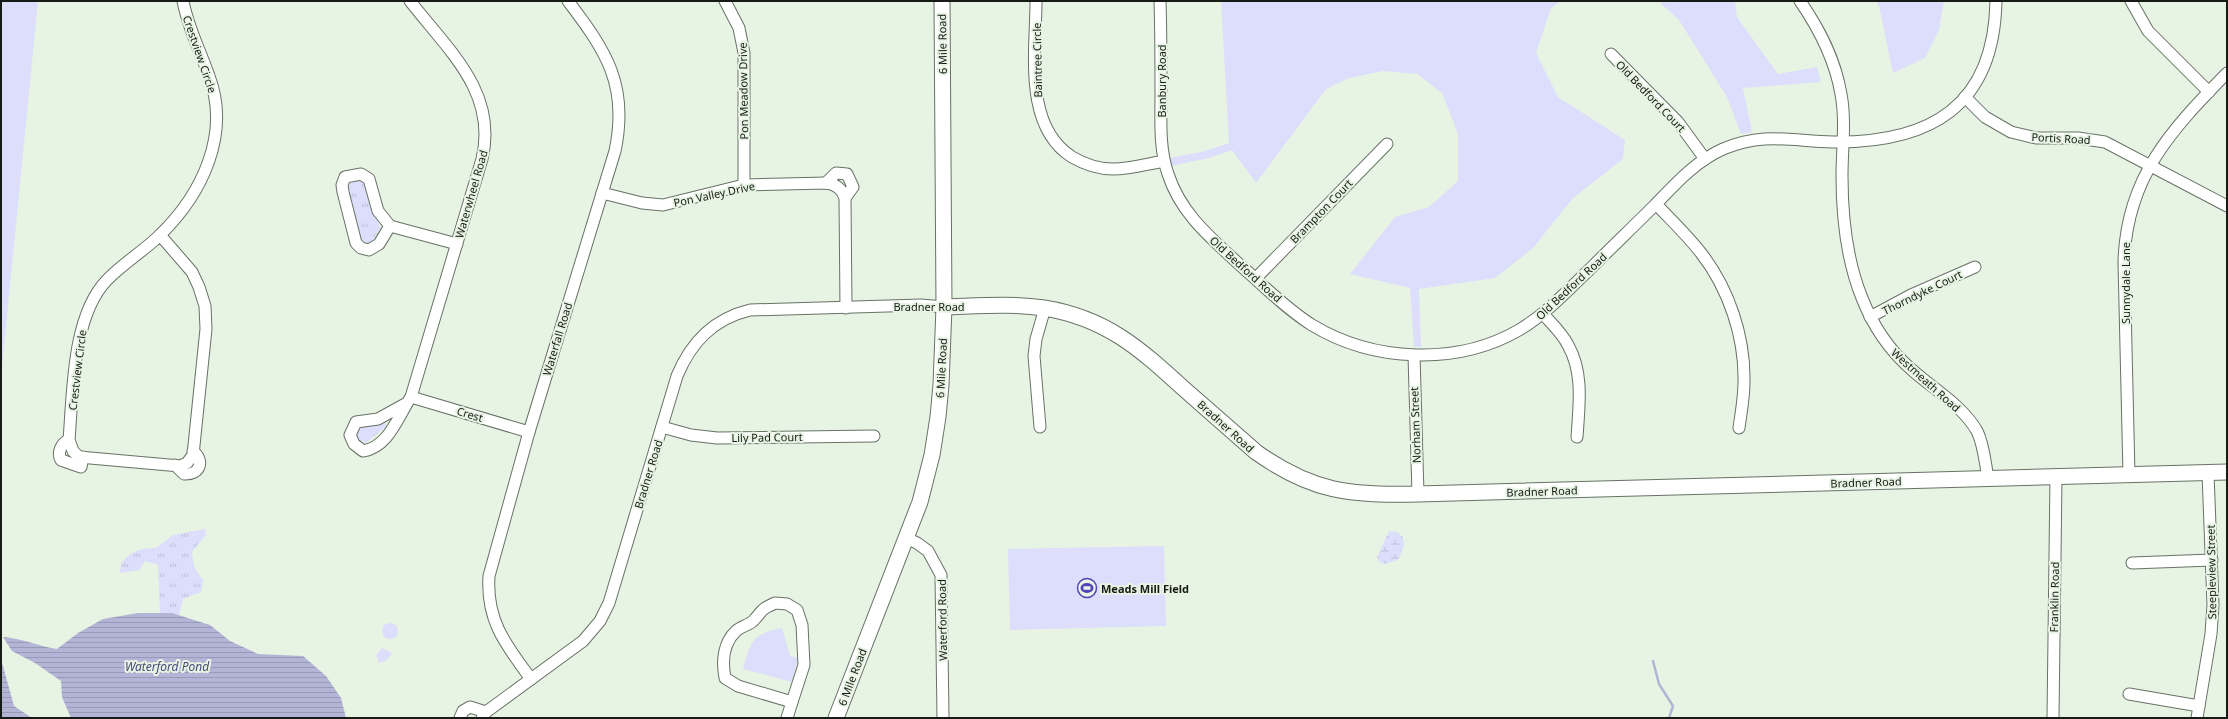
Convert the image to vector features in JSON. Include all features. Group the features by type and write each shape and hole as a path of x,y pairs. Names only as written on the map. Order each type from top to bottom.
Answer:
{"street":[{"name":"Crestview Circle","path":"160,235 192,272 205,306 206,329 193,455 187,462 180,466 82,457 73,451 69,440 78,342 88,309 106,281 160,235 179,215 196,191 212,155 216,130 214,92 189,26 183,1"},
{"name":"Waterwheel Road","path":"409,400 378,419 356,422 350,435 354,444 363,451 375,447 397,423 409,400 484,150 485,114 478,93 470,78 410,1"},
{"name":"Waterfall Road","path":"531,679 496,628 491,611 488,588 491,563 617,140 619,109 617,90 609,61 600,45 568,1"},
{"name":"Pon Meadow Drive","path":"725,1 739,28 744,53 744,185"},
{"name":"6 Mile Road","path":"836,718 920,502 932,456 942,385 944,307 942,1"},
{"name":"Baintree Circle","path":"1036,1 1037,100 1043,123 1054,140 1076,159 1104,168 1124,168 1164,161"},
{"name":"Banbury Road","path":"1160,1 1161,132 1164,161"},
{"name":"Westmeath Road","path":"1800,1 1818,28 1834,64 1841,94 1844,142 1842,191 1847,231 1856,279 1870,317 1883,339 1899,358 1971,422 1981,443 1988,478"},
{"name":"Old Bedford Road","path":"1164,161 1173,188 1190,217 1289,309 1328,334 1372,350 1414,355 1449,353 1483,346 1517,331 1542,314 1683,176 1705,159 1721,150 1761,138 1844,142 1883,139 1916,131 1944,117 1976,84 1990,53 1995,26 1996,1"},
{"path":"2131,1 2148,31 2209,92"},
{"name":"Old Bedford Court","path":"1611,54 1678,122 1705,159"},
{"name":"Sunnydale Lane","path":"2129,475 2124,250 2130,219 2142,182 2150,165 2171,132 2227,74"},
{"name":"Portis Road","path":"1965,96 1985,117 2011,132 2036,138 2078,138 2096,140 2114,146 2227,206"},
{"name":"Brampton Court","path":"1256,278 1387,144"},
{"name":"Pon Valley Drive","path":"602,192 642,203 663,205 744,185 826,183 836,173 847,174 853,187 845,198 846,308"},
{"path":"390,226 374,248 365,249 358,246 343,192 342,185 345,177 361,174 369,178 378,211 390,226 457,244"},
{"path":"826,183 838,187 845,198"},
{"path":"1656,204 1689,239 1709,264 1732,312 1740,341 1744,370 1739,428"},
{"name":"Thorndyke Court","path":"1870,317 1911,295 1975,267"},
{"name":"Bradner Road","path":"460,718 463,710 470,707 484,715 583,641 594,629 605,612 684,361 700,338 716,324 732,315 750,310 921,305 944,307 1013,305 1045,308 1090,321 1130,342 1152,359 1256,452 1290,474 1319,486 1349,493 1377,495 2227,472"},
{"path":"1040,427 1034,356 1036,338 1045,308"},
{"path":"1542,314 1566,340 1576,366 1580,394 1577,437"},
{"name":"Norham Street","path":"1414,355 1418,494"},
{"name":"Crest","path":"409,400 529,432"},
{"name":"Lily Pad Court","path":"662,427 691,435 717,438 874,436"},
{"name":"Steepleview Street","path":"2197,718 2211,634 2213,590 2208,473"},
{"name":"Franklin Road","path":"2052,718 2056,476"},
{"name":"Waterford Road","path":"906,538 917,543 928,551 941,575 943,718"},
{"path":"2132,563 2212,560"},
{"path":"787,718 804,665 802,625 797,610 787,604 775,603 761,609 754,621 736,631 727,645 722,662 725,678 738,686 792,702"},
{"path":"2129,694 2199,706"}],"green space":[{"path":"1,1 38,1 1,377"},
{"path":"1221,1 1561,1 1551,8 1536,53 1558,97 1625,140 1623,159 1573,198 1533,248 1495,278 1419,289 1421,347 1414,347 1410,288 1350,274 1395,217 1429,207 1458,181 1458,134 1442,93 1417,74 1383,71 1349,78 1326,89 1256,183 1232,150 1209,158 1171,166 1168,158 1202,152 1229,143"},
{"path":"1658,1 1735,1 1737,17 1778,74 1817,67 1821,82 1743,88 1752,132 1741,134 1727,97 1679,20"},
{"path":"1876,1 1944,1 1939,30 1925,58 1893,73 1879,6"},
{"path":"355,179 363,182 365,185 371,209 381,228 370,244 363,243 360,239 347,190 348,184"},
{"path":"385,423 386,426 366,443 358,439 356,433 361,427"},
{"path":"205,529 206,535 192,552 194,567 203,580 201,592 183,599 179,615 160,613 158,565 145,561 139,570 120,573 121,564 132,553 145,549 156,548 173,535"},
{"path":"1389,531 1397,532 1403,537 1404,546 1398,560 1385,564 1380,563 1377,557"},
{"name":"Meads Mill Field","path":"1164,546 1166,626 1010,630 1008,549"},
{"path":"390,623 396,625 398,631 396,637 390,639 384,637 382,631 384,625"},
{"path":"782,628 790,656 798,658 792,682 743,669 748,652 754,640 764,633"},
{"path":"382,648 392,653 387,660 379,663 376,655"}],"water":[{"name":"Waterford Pond","path":"138,613 172,613 210,625 230,641 258,654 303,656 326,676 341,698 346,718 71,718 62,697 61,681 35,663 12,651 3,637 57,649 78,633 103,619"},
{"path":"1,659 14,706 32,718 1,718"}],"waterway":[{"path":"1653,661 1659,684 1673,706 1669,718"}],"place":[{"name":"Meads Mill Field","path":"1087,588"}]}
